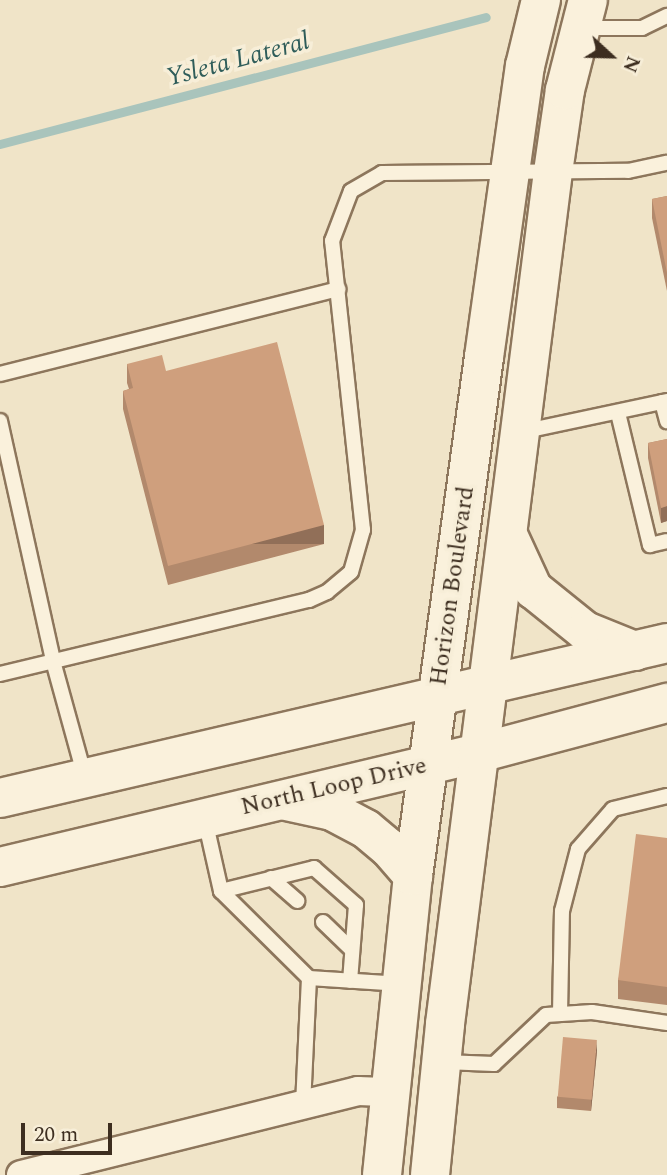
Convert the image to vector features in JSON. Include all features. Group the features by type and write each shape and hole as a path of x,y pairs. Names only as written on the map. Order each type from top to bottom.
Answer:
{"main road":[{"name":"Horizon Boulevard","path":"382,1175 413,876 525,66 541,0"},
{"name":"Horizon Boulevard","path":"430,1175 479,752 553,172 565,90 585,14"},
{"path":"508,535 533,589 585,631 651,647"},
{"path":"0,799 439,694 651,647"},
{"name":"North Loop Drive","path":"0,867 479,752 667,703"},
{"path":"277,800 332,811 366,830 389,848 413,876"}],"street":[{"path":"21,1175 123,1163 303,1105 358,1091 390,1092"}],"lane":[{"path":"585,14 642,27 667,16"},
{"path":"0,674 309,600 327,592 351,572 363,530 332,241 351,191 382,173 628,172 667,163"},
{"path":"0,374 338,289"},
{"path":"521,432 618,414 664,402 667,421"},
{"path":"618,414 650,545 667,541"},
{"path":"0,421 53,661 86,778"},
{"path":"560,1014 562,911 578,849 613,809 667,796"},
{"path":"204,817 221,891 309,978 402,984"},
{"path":"221,891 314,867 356,905 350,981"},
{"path":"271,878 297,901"},
{"path":"323,922 352,950"},
{"path":"303,1105 309,978"},
{"path":"441,1062 494,1064 546,1015 592,1012 667,1023"}],"building":[{"path":"667,196 667,273 652,199"},
{"path":"277,342 324,525 168,566 123,391 133,388 127,364 162,355 166,371"},
{"path":"667,439 667,506 661,508 648,443"},
{"path":"636,834 667,838 667,987 618,980"},
{"path":"563,1037 597,1040 592,1100 558,1097"}],"waterway":[{"name":"Ysleta Lateral","path":"0,144 486,17"}]}
